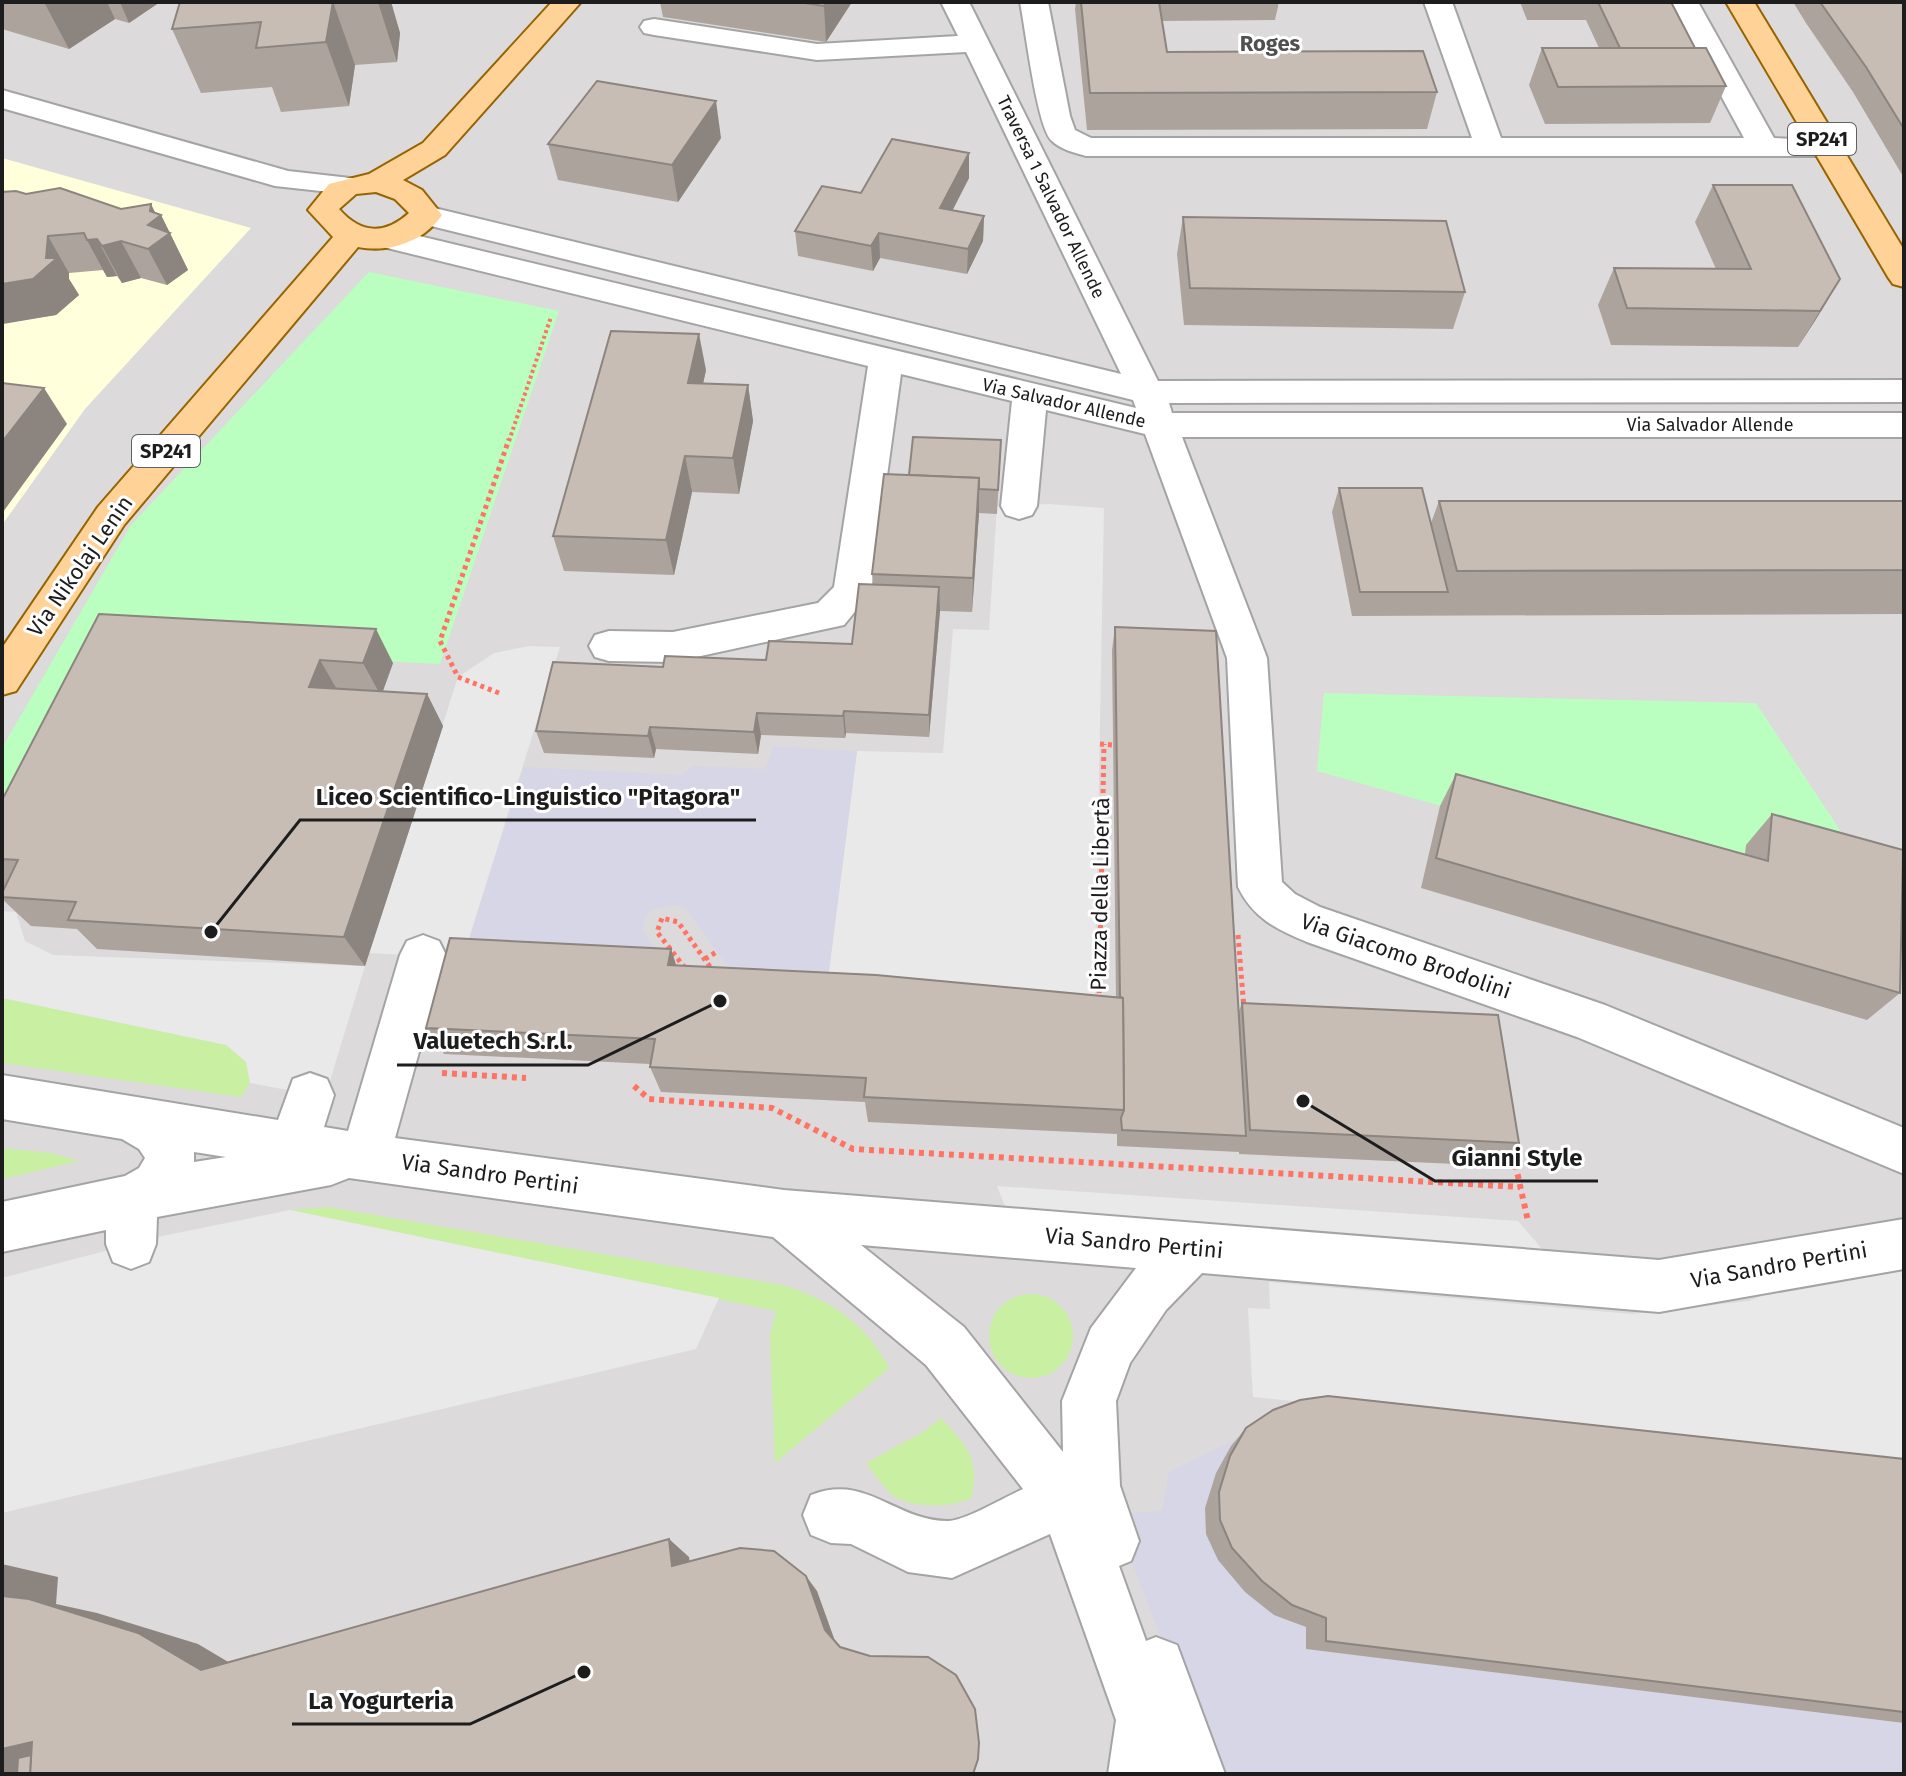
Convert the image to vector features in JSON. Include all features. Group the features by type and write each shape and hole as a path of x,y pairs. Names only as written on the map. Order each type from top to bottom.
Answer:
{"main road":[{"path":"362,184 395,187 416,198 426,215 417,225 386,238 368,240 350,237 332,223 323,210 331,197 434,149 567,2"},
{"name":"SP241","path":"1740,2 1904,277"},
{"name":"Via Nikolaj Lenin","path":"2,680 111,516 350,237"}],"street":[{"name":"Traversa 1 Salvador Allende","path":"955,2 1152,409"},
{"path":"1034,2 1055,116 1062,135 1086,147 1827,147"},
{"path":"1438,2 1489,145"},
{"path":"1684,2 1764,147"},
{"path":"654,27 817,52 975,43"},
{"path":"2,99 286,180 362,184"},
{"path":"286,180 323,210"},
{"name":"Via Salvador Allende","path":"426,215 1152,409 1904,391"},
{"name":"Via Salvador Allende","path":"386,238 1030,395 1152,409 1904,425"},
{"path":"609,646 673,647 830,615 852,592 886,360"},
{"path":"1019,506 1030,395"},
{"name":"Via Giacomo Brodolini","path":"1152,409 1247,658 1260,887 1267,899 1284,912 1323,928 1589,1020 1904,1151"},
{"path":"365,1157 423,955"},
{"path":"294,1145 310,1095"},
{"name":"Via Sandro Pertini","path":"2,1097 365,1157 784,1214 1541,1277 1659,1286 1904,1244"},
{"name":"Via Sandro Pertini","path":"122,1117 151,1128 164,1139 171,1156 167,1171 131,1221"},
{"name":"Via Sandro Pertini","path":"2,1227 131,1221 365,1157"},
{"path":"784,1214 945,1346 1079,1493 1195,1774"},
{"path":"1138,1774 1146,1720 1079,1493 1089,1401 1110,1347 1148,1292 1191,1248"},
{"path":"831,1515 851,1516 908,1544 952,1550 1079,1493"}],"path":[{"path":"499,693 458,677 440,641 563,282"},
{"name":"Piazza della Libertà","path":"1084,1001 1099,1001 1102,744 1113,745"},
{"path":"688,971 657,932 662,918 678,922 719,979"},
{"path":"705,959 718,951"},
{"path":"431,1073 526,1078"},
{"path":"634,1086 649,1099 772,1108 853,1149 1520,1187"},
{"path":"1510,1141 1541,1277"}],"shaded area":[{"path":"2,2 1904,2 1904,1774 2,1774"},
{"path":"2,158 251,228 85,409 2,525"},
{"path":"1049,504 1104,508 1095,995 828,979 857,751 943,753 953,629 989,630 997,506"},
{"path":"529,646 560,647 463,958 369,953 458,677 494,653"},
{"path":"773,746 857,751 828,979 733,974 687,910 676,905 651,910 645,919 643,931 671,971 463,958 524,767 683,775 692,766 766,769"},
{"path":"2,911 16,912 25,941 53,955 365,966 325,1097 250,1083 246,1062 226,1045 2,998"},
{"path":"997,1186 1518,1221 1550,1258 1012,1224"},
{"path":"290,1210 719,1298 696,1349 2,1513 2,1278 162,1236"},
{"path":"1904,1248 1904,1464 1253,1397 1248,1308 1270,1309 1269,1282 1632,1314 1749,1301 1825,1269"},
{"path":"1257,1429 1231,1446 1216,1473 1205,1508 1206,1534 1274,1615 1306,1627 1306,1649 1904,1722 1904,1774 1212,1774 1114,1514 1162,1511 1169,1472"}],"green space":[{"path":"369,272 559,311 440,664 124,648 2,887 2,748 131,525"},
{"path":"1324,693 1756,703 1873,880 1742,891 1317,771"},
{"path":"2,998 226,1045 246,1062 250,1083 241,1097 2,1063"},
{"path":"2,1148 51,1153 79,1161 2,1179"},
{"path":"328,1207 783,1285 816,1298 845,1315 869,1338 889,1368 775,1463 770,1335 776,1311 290,1210"},
{"path":"1031,1294 1047,1297 1061,1306 1070,1320 1073,1336 1070,1352 1061,1366 1047,1375 1031,1378 1015,1375 1001,1366 992,1352 989,1336 992,1320 1001,1306 1015,1297"},
{"path":"941,1418 969,1454 974,1473 971,1498 953,1504 930,1505 898,1498 890,1493 866,1463 923,1432"}],"building":[{"path":"180,2 333,2 326,42 256,48 261,22 172,29"},
{"path":"798,2 826,2 824,6"},
{"path":"1081,2 1159,2 1167,52 1423,51 1437,92 1090,93"},
{"path":"1598,2 1671,2 1695,48 1620,48"},
{"path":"1820,2 1904,2 1904,129 1866,67"},
{"path":"1542,48 1706,48 1726,86 1558,87"},
{"path":"597,81 716,101 672,165 548,144"},
{"path":"892,139 969,153 940,208 984,216 968,249 879,233 871,246 795,231 822,186 861,193"},
{"path":"1713,185 1792,185 1840,279 1820,311 1627,308 1614,268 1751,269"},
{"path":"60,188 121,209 151,204 150,211 161,215 148,225 170,233 148,249 121,241 102,246 97,239 87,240 84,233 48,236 46,258 57,258 33,279 2,284 2,192 26,194"},
{"path":"1183,217 1446,221 1465,292 1190,288"},
{"path":"611,331 699,334 688,383 748,385 733,458 685,456 666,540 553,536"},
{"path":"2,383 44,388 2,442"},
{"path":"913,437 1001,440 998,490 979,489 979,478 909,475"},
{"path":"884,474 979,478 973,578 872,574"},
{"path":"1339,488 1422,488 1448,592 1360,592"},
{"path":"1439,501 1904,501 1904,570 1457,571"},
{"path":"859,584 939,587 929,715 844,711 843,716 757,713 754,732 650,727 648,736 536,731 553,662 663,667 665,656 766,660 769,641 852,644"},
{"path":"99,614 376,629 363,663 320,660 309,687 427,694 344,937 68,920 76,902 2,897 18,860 2,859 2,800"},
{"path":"1115,627 1216,631 1246,1136 1122,1130 1123,998 1120,997"},
{"path":"1456,774 1768,861 1772,814 1903,850 1900,993 1436,858"},
{"path":"450,938 671,949 668,965 876,975 1123,998 1124,1110 864,1097 866,1078 650,1067 655,1039 426,1028"},
{"path":"1242,1003 1498,1015 1519,1143 1250,1130"},
{"path":"1328,1396 1904,1459 1904,1712 1326,1641 1326,1618 1292,1605 1262,1581 1232,1548 1220,1520 1219,1492 1230,1456 1246,1428 1273,1410 1300,1400"},
{"path":"669,1539 672,1566 740,1548 774,1551 806,1576 825,1630 840,1647 870,1656 928,1657 956,1675 975,1709 979,1743 973,1774 30,1774 32,1742 2,1749 2,1596 29,1599 138,1633 201,1670"},
{"path":"31,1755 30,1774 17,1774 18,1758"}],"place":[{"name":"Liceo Scientifico-Linguistico \"Pitagora\"","path":"211,932"},
{"name":"Valuetech S.r.l.","path":"720,1001"},
{"name":"Gianni Style","path":"1303,1101"},
{"name":"La Yogurteria","path":"584,1672"}],"district":[{"name":"Roges","path":"1270,43"}]}
